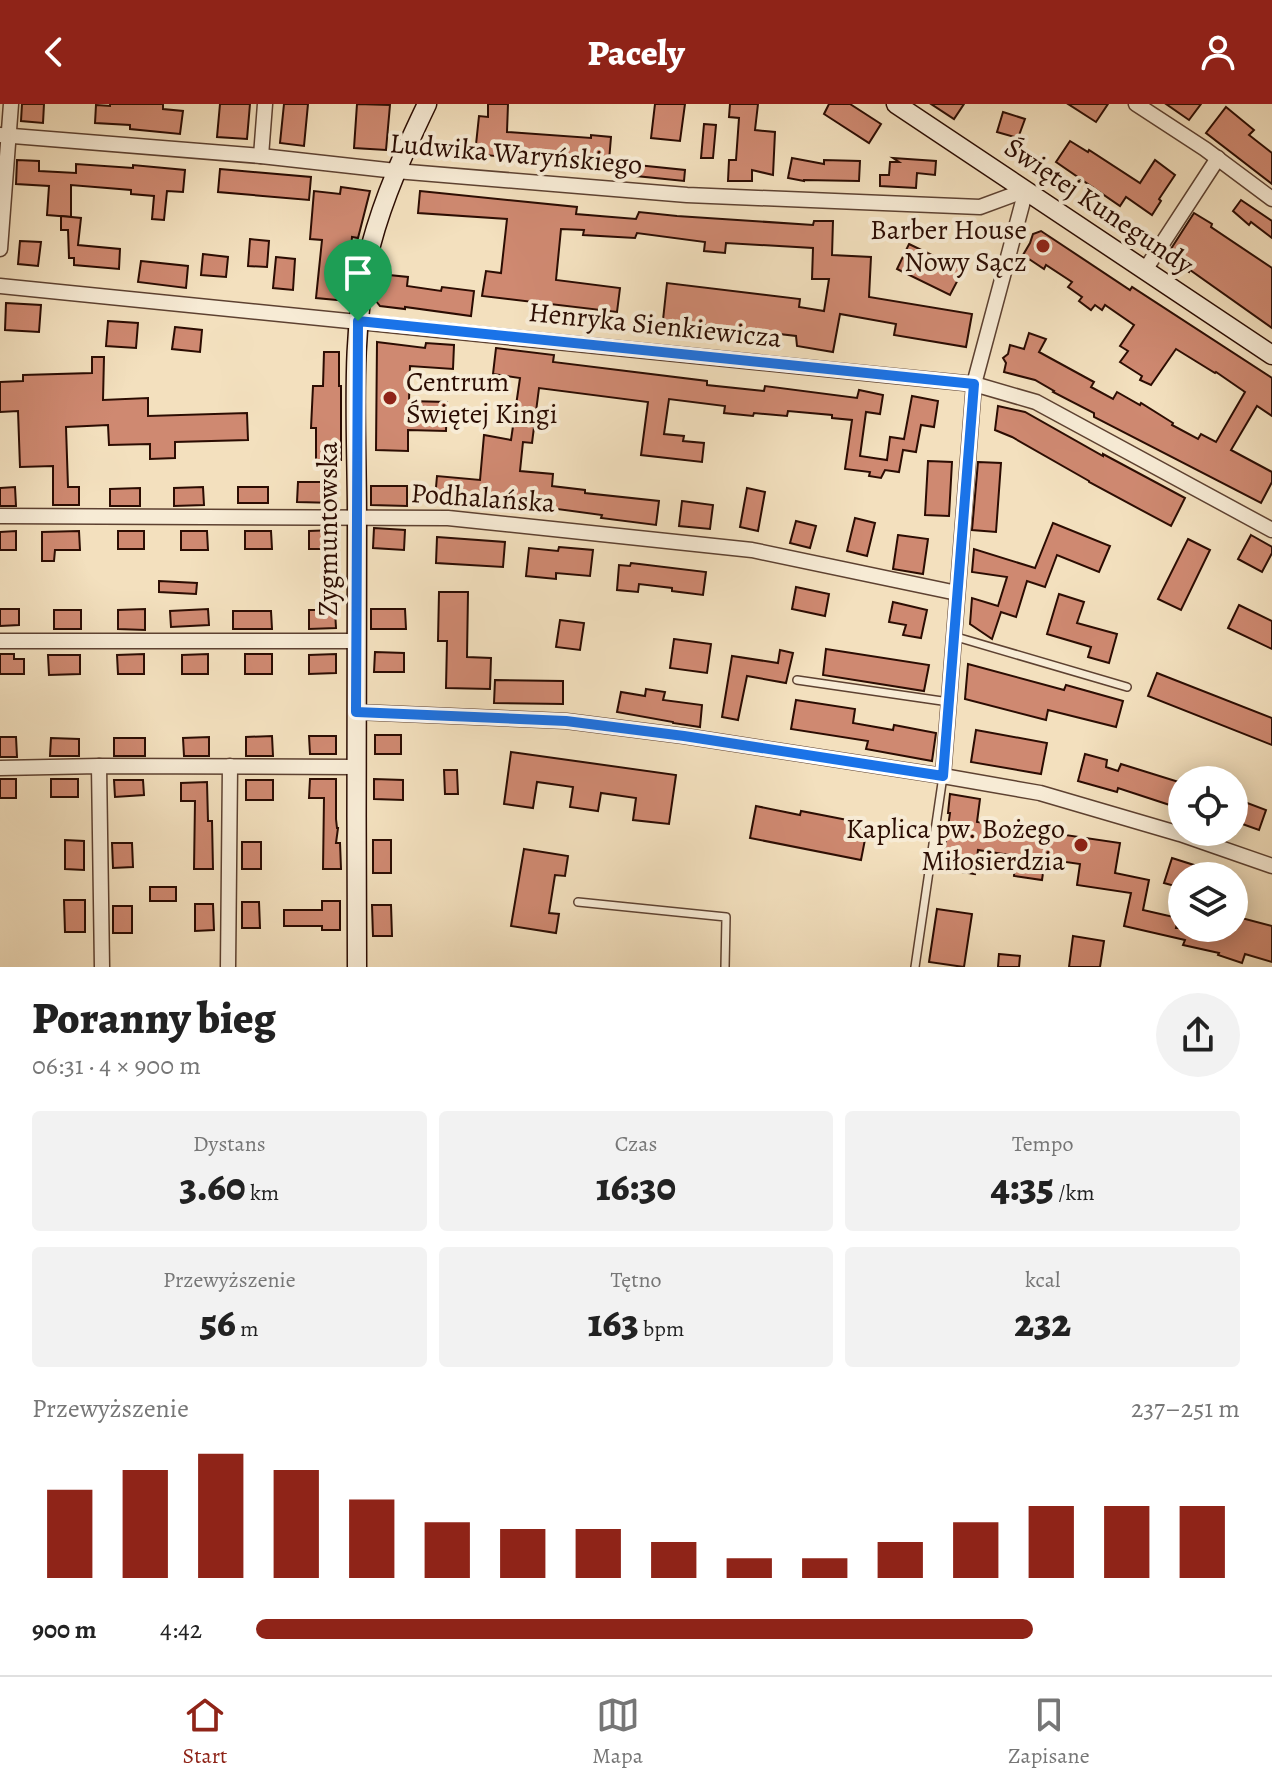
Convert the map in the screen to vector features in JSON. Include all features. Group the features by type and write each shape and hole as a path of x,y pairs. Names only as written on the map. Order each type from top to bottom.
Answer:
{"main road":[{"name":"Zygmuntowska","path":"357,967 358,321 371,245 396,171 427,104"},
{"name":"Świętej Kunegundy","path":"896,104 1272,355"}],"street":[{"path":"0,249 4,135 11,104"},
{"path":"261,156 265,104"},
{"path":"1136,104 1218,158 1272,199"},
{"name":"Ludwika Waryńskiego","path":"4,135 687,195 980,207 1026,190"},
{"path":"1145,270 1218,158"},
{"path":"943,776 974,384 1026,190"},
{"name":"Henryka Sienkiewicza","path":"0,286 974,384 1036,402 1272,530"},
{"name":"Podhalańska","path":"0,516 448,518 752,550 957,593"},
{"path":"0,641 356,641"},
{"path":"356,712 566,721 943,776 1040,793 1180,834 1272,866"},
{"path":"99,766 102,967"},
{"path":"228,967 230,766"},
{"path":"0,768 356,767"}],"lane":[{"path":"953,636 1127,687"},
{"path":"797,680 949,702"},
{"path":"915,967 943,776"},
{"path":"578,902 726,917 725,967"}],"building":[{"path":"22,104 44,104 43,123 21,121"},
{"path":"163,104 163,109 183,111 180,134 130,129 130,125 95,123 96,105"},
{"path":"220,104 250,104 247,139 217,137"},
{"path":"284,104 308,104 304,146 280,143"},
{"path":"357,104 390,105 386,150 354,148"},
{"path":"488,104 508,104 507,132 611,137 609,161 475,154 479,116 488,117"},
{"path":"655,104 685,104 680,141 651,138"},
{"path":"730,104 758,104 755,130 775,132 773,175 752,170 752,181 728,181 729,160 736,160 739,118 729,117"},
{"path":"829,104 850,104 881,124 869,143 824,114"},
{"path":"931,104 964,104 954,119"},
{"path":"1068,104 1108,104 1096,122"},
{"path":"1166,104 1201,104 1189,120"},
{"path":"1226,107 1254,130 1249,135 1272,153 1272,184 1206,133"},
{"path":"1003,112 1025,119 1018,138 997,132"},
{"path":"704,124 716,125 713,158 701,158"},
{"path":"1070,141 1140,183 1155,160 1175,175 1152,215 1126,197 1120,206 1056,162"},
{"path":"792,158 824,164 824,160 860,161 859,181 788,178"},
{"path":"893,158 936,161 935,175 917,173 916,188 880,186 880,175 889,175 890,162 899,162"},
{"path":"17,160 39,161 39,171 76,173 76,164 185,170 183,192 167,191 164,220 152,219 154,196 131,194 131,190 71,185 71,217 47,215 49,186 16,184"},
{"path":"637,165 685,170 684,181 636,176"},
{"path":"220,169 311,177 309,200 218,192"},
{"path":"341,187 370,191 358,238 352,237 347,301 316,298 322,240 310,239 314,191 340,194"},
{"path":"420,191 577,207 576,214 636,219 639,212 813,225 814,221 833,221 832,255 871,257 869,297 972,314 966,347 894,335 896,324 840,314 833,352 797,346 796,336 663,320 667,283 800,299 799,307 824,311 829,279 812,279 813,248 726,243 725,253 704,251 705,242 637,233 635,238 583,235 584,230 561,229 556,280 620,288 617,312 482,296 486,271 501,273 507,219 418,213"},
{"path":"1241,200 1272,221 1272,238 1251,222 1249,225 1233,211"},
{"path":"1194,213 1272,268 1272,328 1167,257"},
{"path":"61,216 81,218 78,245 120,249 119,269 74,265 74,258 69,258 68,230 61,230"},
{"path":"1041,231 1272,378 1272,416 1257,406 1231,450 1272,472 1272,482 1261,503 1094,417 1094,413 1035,380 1004,372 1006,363 1003,358 1008,354 1010,345 1024,349 1029,333 1046,339 1039,352 1094,382 1091,387 1113,399 1117,392 1141,403 1198,439 1201,434 1216,442 1245,392 1176,349 1151,385 1140,380 1142,376 1120,362 1128,351 1120,346 1134,325 1105,305 1102,310 1095,305 1091,310 1079,301 1082,297 1068,287 1072,282 1023,255 1033,234"},
{"path":"250,239 269,241 267,267 248,266"},
{"path":"20,241 41,242 38,266 18,264"},
{"path":"909,244 963,270 950,295 897,269"},
{"path":"203,254 228,257 226,277 201,275"},
{"path":"276,257 295,259 293,290 273,288"},
{"path":"141,261 188,266 186,288 138,282"},
{"path":"379,274 408,277 407,286 441,291 442,287 474,291 471,316 380,306 376,301"},
{"path":"6,303 41,305 39,332 5,330"},
{"path":"108,321 138,323 136,348 106,346"},
{"path":"175,327 202,330 200,352 172,349"},
{"path":"377,342 425,348 426,343 454,345 453,369 410,366 409,401 447,402 446,431 408,430 408,451 376,450"},
{"path":"496,348 554,355 553,362 707,381 707,385 764,391 765,386 857,398 859,390 883,395 880,414 866,412 860,456 887,460 890,437 904,439 912,396 938,401 934,427 921,425 916,452 903,450 899,472 885,470 881,478 869,476 870,472 845,469 852,420 788,411 787,416 724,413 725,406 669,399 664,434 684,436 683,441 704,443 702,462 641,455 648,402 539,388 532,443 523,442 520,471 553,474 552,486 659,501 656,525 550,508 549,513 435,499 437,476 480,480 484,435 511,440 520,378 493,374"},
{"path":"324,352 339,352 341,460 316,460 316,428 311,428 313,386 323,386"},
{"path":"92,357 104,357 103,400 148,398 148,416 247,413 248,440 175,442 175,458 150,459 150,444 109,445 108,425 66,427 68,487 79,487 79,505 53,505 53,466 20,467 18,411 0,412 0,382 23,381 23,375 92,373"},
{"path":"998,406 1025,412 1185,498 1171,526 995,430"},
{"path":"928,461 952,462 949,516 925,515"},
{"path":"978,462 1001,463 996,532 972,530"},
{"path":"298,482 337,482 336,503 297,502"},
{"path":"371,486 407,486 407,506 371,505"},
{"path":"15,487 16,506 0,506 0,488"},
{"path":"203,487 204,505 174,506 174,488"},
{"path":"238,487 268,487 268,503 238,503"},
{"path":"140,488 140,506 110,506 110,489"},
{"path":"747,488 765,492 758,531 740,527"},
{"path":"682,501 713,505 710,529 679,526"},
{"path":"855,518 875,523 867,556 847,551"},
{"path":"796,521 816,526 810,548 790,543"},
{"path":"1053,523 1110,546 1099,572 1057,555 1045,587 1027,581 1016,617 1001,612 992,639 970,624 972,598 998,606 1007,577 972,572 974,549 1035,568"},
{"path":"374,528 405,530 404,550 373,548"},
{"path":"335,530 335,549 309,549 309,531"},
{"path":"16,531 16,550 0,550 0,532"},
{"path":"79,531 80,550 55,550 54,561 42,561 42,532"},
{"path":"118,531 144,531 144,549 118,549"},
{"path":"181,531 207,531 208,550 181,550"},
{"path":"245,531 271,531 272,549 245,549"},
{"path":"898,535 928,539 923,574 893,569"},
{"path":"1251,535 1272,547 1262,572 1238,559"},
{"path":"437,537 505,542 503,567 436,563"},
{"path":"1188,539 1210,550 1181,610 1158,599"},
{"path":"559,547 593,550 590,576 556,573 556,579 526,576 529,548 558,551"},
{"path":"631,563 706,572 703,595 639,584 638,592 617,590 619,565 630,566"},
{"path":"159,581 197,583 196,594 159,592"},
{"path":"796,587 829,594 825,616 792,609"},
{"path":"439,592 468,592 467,657 491,658 490,689 446,688 447,641 438,641"},
{"path":"1059,594 1084,602 1077,623 1117,634 1109,663 1088,657 1091,647 1047,634"},
{"path":"893,602 927,610 921,638 903,635 906,625 889,622"},
{"path":"1239,605 1272,621 1272,649 1228,628"},
{"path":"0,609 19,609 19,625 0,626"},
{"path":"145,609 145,630 118,629 118,610"},
{"path":"208,609 209,625 171,627 170,611"},
{"path":"371,609 405,609 406,629 371,629"},
{"path":"54,610 81,610 81,629 54,629"},
{"path":"309,610 335,610 336,628 309,629"},
{"path":"233,611 271,611 272,629 233,629"},
{"path":"560,620 584,623 580,650 556,647"},
{"path":"674,639 711,644 707,673 670,668"},
{"path":"826,649 929,665 924,691 823,675"},
{"path":"780,650 793,653 786,683 747,676 738,720 722,717 732,656 778,663"},
{"path":"375,652 404,653 404,672 374,672"},
{"path":"0,654 14,654 14,659 24,659 24,674 0,674"},
{"path":"144,654 144,674 118,674 117,655"},
{"path":"208,654 208,674 182,674 182,655"},
{"path":"245,654 272,654 272,674 245,674"},
{"path":"336,654 336,673 309,674 309,655"},
{"path":"48,655 80,655 80,674 49,675"},
{"path":"968,664 1064,690 1066,685 1123,701 1116,727 1048,710 1046,720 965,699"},
{"path":"1157,673 1272,718 1272,745 1148,696"},
{"path":"495,680 563,681 563,704 494,703"},
{"path":"646,689 665,692 663,700 702,705 700,727 617,712 621,692 645,696"},
{"path":"796,700 855,709 853,723 893,730 894,725 936,733 932,761 866,749 868,741 791,729"},
{"path":"976,730 1047,743 1041,774 971,762"},
{"path":"375,735 401,735 401,754 375,754"},
{"path":"272,736 273,756 246,756 246,737"},
{"path":"309,736 336,736 336,754 310,754"},
{"path":"0,737 16,737 17,757 0,757"},
{"path":"209,737 209,756 184,756 183,738"},
{"path":"51,738 79,739 79,756 50,756"},
{"path":"114,738 145,738 145,756 114,756"},
{"path":"511,752 676,775 669,824 633,820 636,798 601,793 598,811 570,807 573,787 537,782 533,808 504,804"},
{"path":"1085,754 1107,760 1106,767 1118,771 1121,764 1168,779 1168,804 1118,788 1117,792 1078,781"},
{"path":"444,770 457,770 458,794 445,794"},
{"path":"0,779 16,779 16,798 0,798"},
{"path":"51,779 78,779 78,797 51,797"},
{"path":"310,779 336,779 336,843 340,843 341,869 323,869 324,798 309,798"},
{"path":"374,779 403,780 403,800 374,799"},
{"path":"114,780 143,780 144,795 115,797"},
{"path":"246,780 273,780 273,800 246,800"},
{"path":"207,782 213,869 194,869 195,801 181,801 181,783"},
{"path":"950,794 980,799 977,822 1120,843 1115,873 1149,880 1143,910 1168,916 1168,936 1124,926 1131,893 1077,885 1080,864 1045,859 1042,880 1014,876 1016,856 978,850 975,874 942,869"},
{"path":"1248,803 1266,810 1259,830 1248,826"},
{"path":"756,806 868,824 861,860 750,838"},
{"path":"65,840 84,841 84,870 65,869"},
{"path":"373,840 391,840 391,873 373,873"},
{"path":"242,842 261,842 261,869 242,869"},
{"path":"112,843 132,843 133,867 113,868"},
{"path":"524,849 568,856 565,876 555,875 549,913 559,914 556,933 511,926"},
{"path":"150,887 176,887 176,901 150,901"},
{"path":"64,900 85,900 85,932 65,932"},
{"path":"322,901 340,901 340,930 322,930 322,926 284,926 284,910 322,910"},
{"path":"242,902 259,902 260,928 242,928"},
{"path":"195,904 213,904 214,930 195,931"},
{"path":"372,905 391,905 392,936 373,936"},
{"path":"113,906 132,906 132,933 113,933"},
{"path":"937,909 972,914 964,967 929,962"},
{"path":"1248,920 1272,926 1272,962 1245,954 1242,963 1219,953 1183,945 1184,942 1248,942"},
{"path":"1073,936 1104,941 1100,967 1069,967"},
{"path":"999,954 1020,956 1019,967 998,967"}],"place":[{"name":"Barber House Nowy Sącz","path":"1043,246"},
{"name":"Centrum Świętej Kingi","path":"390,398"},
{"name":"Kaplica pw. Bożego Miłosierdzia","path":"1081,845"}],"route":[{"path":"358,321 974,384 943,776 566,721 356,712 358,321"}]}
